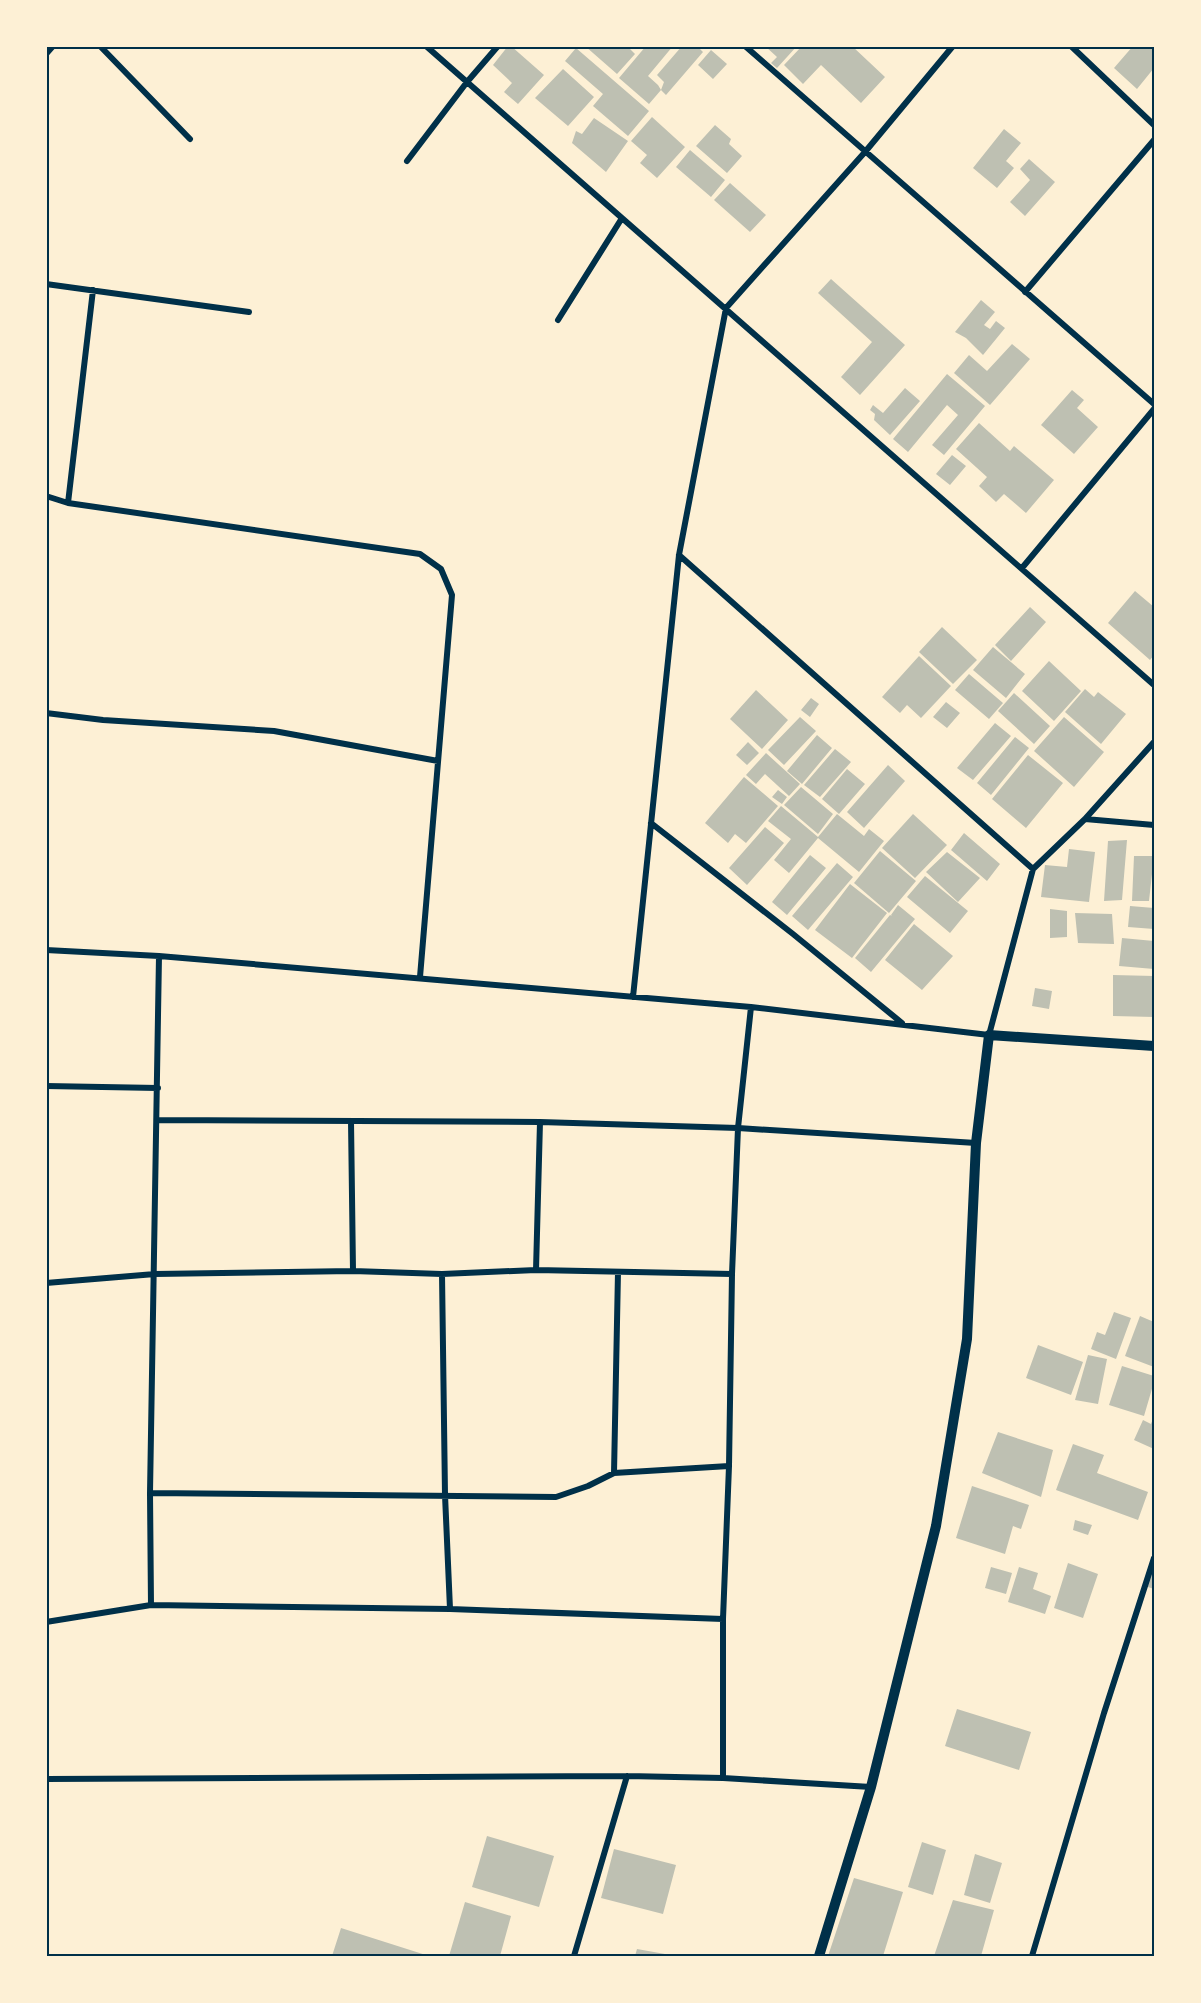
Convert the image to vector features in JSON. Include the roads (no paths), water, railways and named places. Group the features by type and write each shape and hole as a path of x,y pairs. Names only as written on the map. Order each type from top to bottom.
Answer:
{"street":[{"path":"46,54 53,46"},
{"path":"100,46 190,139"},
{"path":"426,46 1155,685"},
{"path":"407,160 466,82 498,46"},
{"path":"745,46 1155,407 1022,568"},
{"path":"633,997 679,555 726,308 865,152 952,46"},
{"path":"1071,46 1155,125"},
{"path":"1025,292 1155,140"},
{"path":"558,320 622,218"},
{"path":"46,284 249,312"},
{"path":"68,503 93,290"},
{"path":"46,496 68,503 420,554 441,568 452,595 420,977"},
{"path":"679,555 1033,869"},
{"path":"46,713 103,720 274,731 438,761"},
{"path":"819,1956 871,1787 936,1526 967,1339 976,1143 990,1035 1033,869 1085,819 1155,742"},
{"path":"1085,819 1155,825"},
{"path":"651,823 902,1023"},
{"path":"46,950 159,956 420,977 751,1007 990,1035 1155,1046"},
{"path":"151,1605 150,1493 159,956"},
{"path":"723,1778 723,1618 729,1466 732,1274 738,1128 751,1007"},
{"path":"46,1086 158,1088"},
{"path":"157,1120 540,1122 738,1128 976,1143"},
{"path":"351,1121 353,1271"},
{"path":"536,1270 540,1122"},
{"path":"46,1283 155,1274 353,1271 442,1274 536,1270 732,1274"},
{"path":"614,1473 618,1272"},
{"path":"442,1274 450,1609"},
{"path":"150,1493 556,1497 588,1486 614,1473 729,1466"},
{"path":"1032,1956 1104,1713 1155,1558"},
{"path":"46,1622 151,1605 450,1609 723,1618"},
{"path":"46,1779 627,1776 723,1778 871,1787"},
{"path":"574,1956 627,1776"}]}
